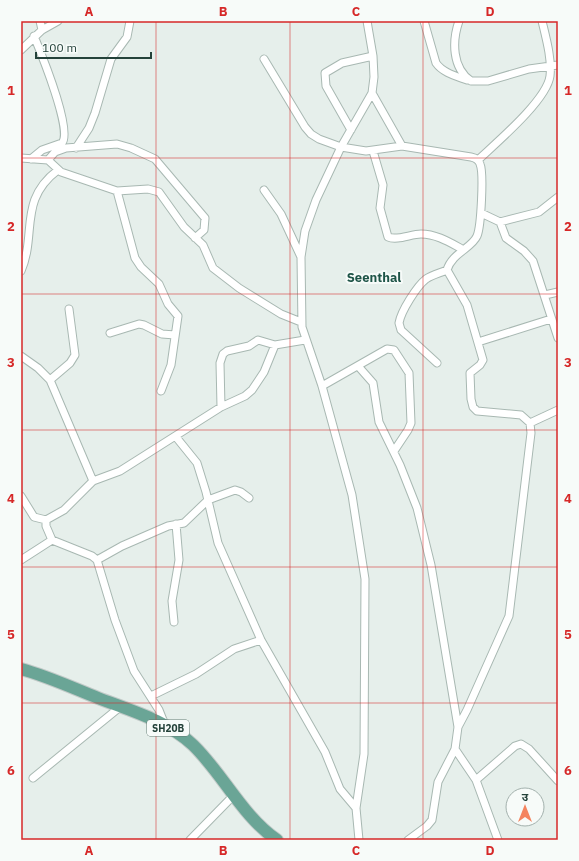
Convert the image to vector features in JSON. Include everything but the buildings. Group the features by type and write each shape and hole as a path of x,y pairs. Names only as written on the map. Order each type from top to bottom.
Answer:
{"main road":[{"name":"SH20B","path":"21,669 49,678 166,726 193,746 234,795 270,835 277,840"}],"street":[{"path":"40,21 42,30"},
{"path":"21,50 34,36 58,21"},
{"path":"76,148 91,123 111,59 126,37 130,21"},
{"path":"359,840 356,808 364,754 365,579 352,495 322,386 301,322 301,257 305,232 316,200 341,147 372,93 374,77 367,21"},
{"path":"424,21 436,63 439,68 450,74 471,81 482,82 529,69 550,68 558,65"},
{"path":"459,21 454,42 455,53 461,71 471,81"},
{"path":"478,160 536,103 549,81 550,68 542,21"},
{"path":"31,159 42,150 62,144 65,137 59,104 34,36"},
{"path":"351,130 326,86 325,73 342,63 372,56"},
{"path":"264,59 311,134 341,147 373,151 402,146 471,157 478,160 481,168 481,213 477,236 451,262 447,270 426,279 422,283 412,296 399,323 401,330 437,363"},
{"path":"372,93 402,146"},
{"path":"48,160 55,152 60,150 117,144 131,148 154,159 205,218 204,230 195,238"},
{"path":"373,151 383,185 380,208 388,237 392,239 414,234 429,235 446,240 462,250"},
{"path":"21,158 48,160 58,170 117,191 148,189 159,192 195,238 205,248 213,268 240,288 287,318 301,322"},
{"path":"21,271 26,256 33,201 49,177 58,170"},
{"path":"264,190 281,214 301,257"},
{"path":"117,191 135,258 141,267 159,284 168,304 178,316 171,364 161,391"},
{"path":"481,213 500,222 539,212 558,197"},
{"path":"500,222 506,238 524,251 533,262 545,294 558,338"},
{"path":"408,840 427,826 432,820 438,782 454,749 458,727 509,616 531,433 530,423 521,414 483,413 477,412 473,407 470,373 480,365 483,360 467,305 447,270"},
{"path":"545,294 558,292"},
{"path":"50,380 70,363 75,355 69,309"},
{"path":"478,342 552,319"},
{"path":"110,333 139,324 162,334 175,335"},
{"path":"221,407 220,363 223,354 227,351 249,346 258,340 275,345 306,340"},
{"path":"21,496 29,512 34,517 46,520 68,506 93,481 120,470 176,437 221,407 237,401 252,390 264,372 275,345"},
{"path":"322,386 391,349 397,353 407,368 410,378 410,427 394,451"},
{"path":"21,356 38,368 50,380 93,481"},
{"path":"358,366 372,383 379,422 394,451 417,508 431,564 458,727"},
{"path":"530,423 558,410"},
{"path":"176,437 195,458 208,500 218,543 261,640 325,752 340,789 356,808"},
{"path":"97,560 122,546 168,526 187,521 208,500 235,490 241,492 248,498"},
{"path":"46,520 46,526 52,540 92,556 97,560 114,620 131,665 151,696 166,726"},
{"path":"174,622 172,601 179,560 176,524"},
{"path":"21,560 52,540"},
{"path":"151,696 196,674 234,649 261,640"},
{"path":"33,778 120,707"},
{"path":"476,780 515,746 521,744 529,749 558,781"},
{"path":"454,749 476,780 498,840"},
{"path":"190,840 234,795"}],"district":[{"name":"Seenthal","path":"374,277"}]}
